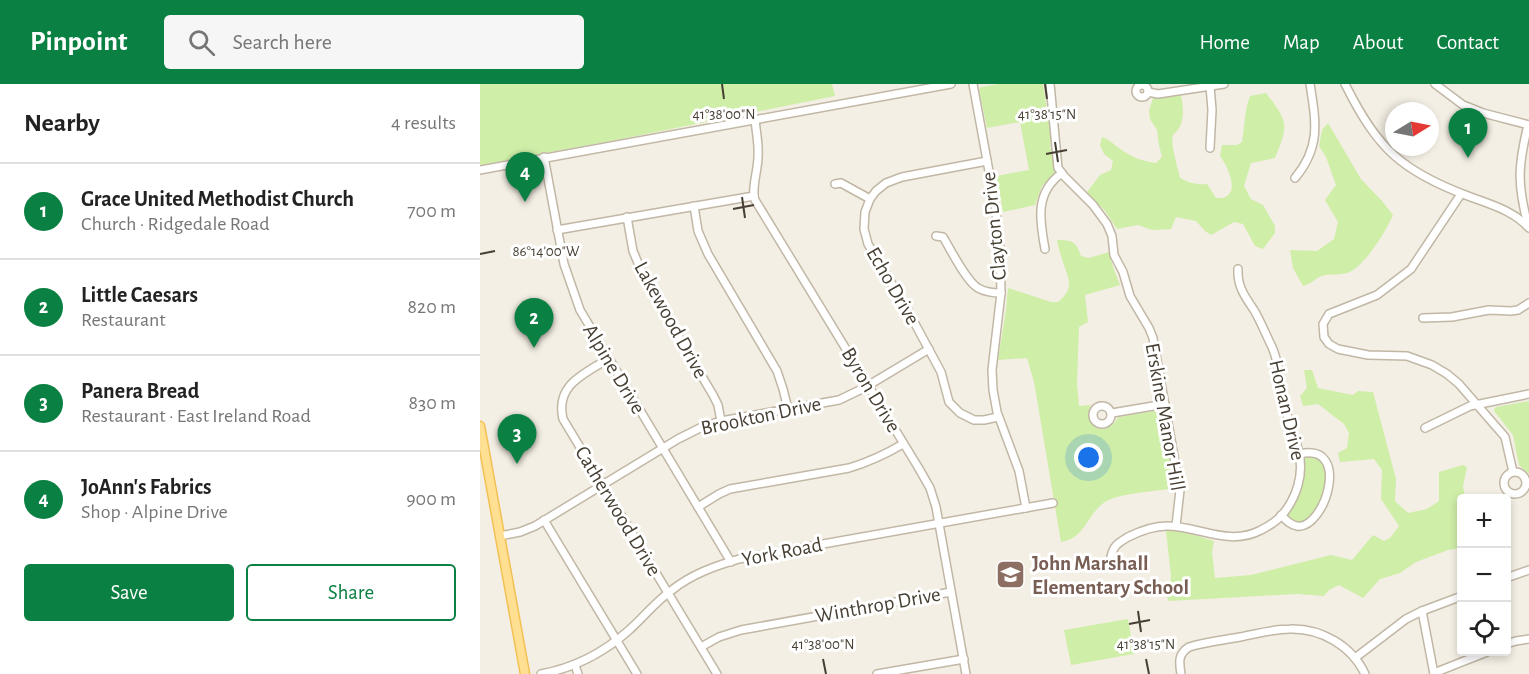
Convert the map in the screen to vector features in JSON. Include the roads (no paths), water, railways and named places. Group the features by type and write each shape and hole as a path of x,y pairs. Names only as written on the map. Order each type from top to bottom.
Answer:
{"main road":[{"path":"480,426 525,674"}],"street":[{"path":"480,170 755,119 906,88 951,84"},
{"name":"Clayton Drive","path":"973,84 1001,256 1001,293 992,370 994,399 998,417 1019,471 1026,508"},
{"path":"1045,249 1040,223 1041,207 1046,189 1062,173 1058,168 1056,158 1050,84"},
{"path":"1148,92 1158,94 1224,84"},
{"path":"1295,178 1308,158 1315,138 1315,117 1310,84"},
{"path":"1345,84 1368,127 1388,150 1409,168 1426,179 1516,216 1529,227"},
{"path":"1435,84 1462,105 1528,125 1519,174 1529,227"},
{"path":"1210,86 1212,110 1210,148"},
{"path":"557,230 754,196 758,157 755,119"},
{"name":"Alpine Drive","path":"544,157 564,264 576,301 608,359 731,562"},
{"path":"835,184 842,183 870,199 882,186 896,178 987,161"},
{"name":"Erskine Manor Hill","path":"1062,173 1093,205 1110,230 1114,255 1123,272 1130,296 1153,338 1180,490 1176,526"},
{"path":"1461,194 1411,269 1372,298 1332,312 1325,320 1324,337 1329,344 1338,349 1368,356 1407,356 1432,365 1453,379 1505,437 1513,472"},
{"name":"Byron Drive","path":"754,196 930,488 934,498 966,674"},
{"name":"Echo Drive","path":"870,199 865,212 864,224 868,244 944,378 947,397 957,411 969,418 984,420 998,417"},
{"path":"694,206 699,231 708,254 777,371 788,409"},
{"name":"Lakewood Drive","path":"627,218 633,251 646,282 713,395 721,422"},
{"path":"936,236 943,237 975,286 984,291 1001,293"},
{"name":"Honan Drive","path":"1111,557 1116,545 1141,530 1164,526 1176,526 1220,537 1256,533 1281,515 1291,502 1301,469 1299,454 1287,415 1273,350 1238,282 1238,269"},
{"path":"1423,318 1452,317 1485,311 1511,311 1529,303"},
{"name":"Brookton Drive","path":"500,536 527,529 544,520 693,431 721,422 839,400 868,386 929,349"},
{"name":"Catherwood Drive","path":"608,359 570,384 561,405 562,414 717,674"},
{"path":"1425,428 1470,406 1529,394"},
{"path":"1112,413 1164,404"},
{"path":"698,507 730,489 849,468 882,456 903,444"},
{"path":"1281,515 1291,524 1305,525 1318,513 1327,492 1329,476 1324,458 1315,453 1299,454"},
{"name":"York Road","path":"542,674 575,665 592,657 617,640 668,593 695,575 731,562 1053,503"},
{"path":"544,520 637,674"},
{"path":"1511,576 1529,570"},
{"name":"Winthrop Drive","path":"700,647 734,631 951,592"},
{"path":"1355,658 1406,619 1457,598"},
{"path":"1422,611 1434,673 1475,656"},
{"path":"1181,674 1179,660 1183,652 1194,646 1284,629 1312,631 1332,639 1355,658 1365,674"},
{"path":"1511,642 1529,639"},
{"path":"877,674 964,658"},
{"path":"575,665 578,674"}],"place":[{"name":"Grace United Methodist Church","path":"1468,158"},
{"name":"JoAnn's Fabrics","path":"525,202"},
{"name":"Little Caesars","path":"534,348"},
{"name":"Panera Bread","path":"517,464"},
{"name":"John Marshall Elementary School","path":"1011,575"}]}
